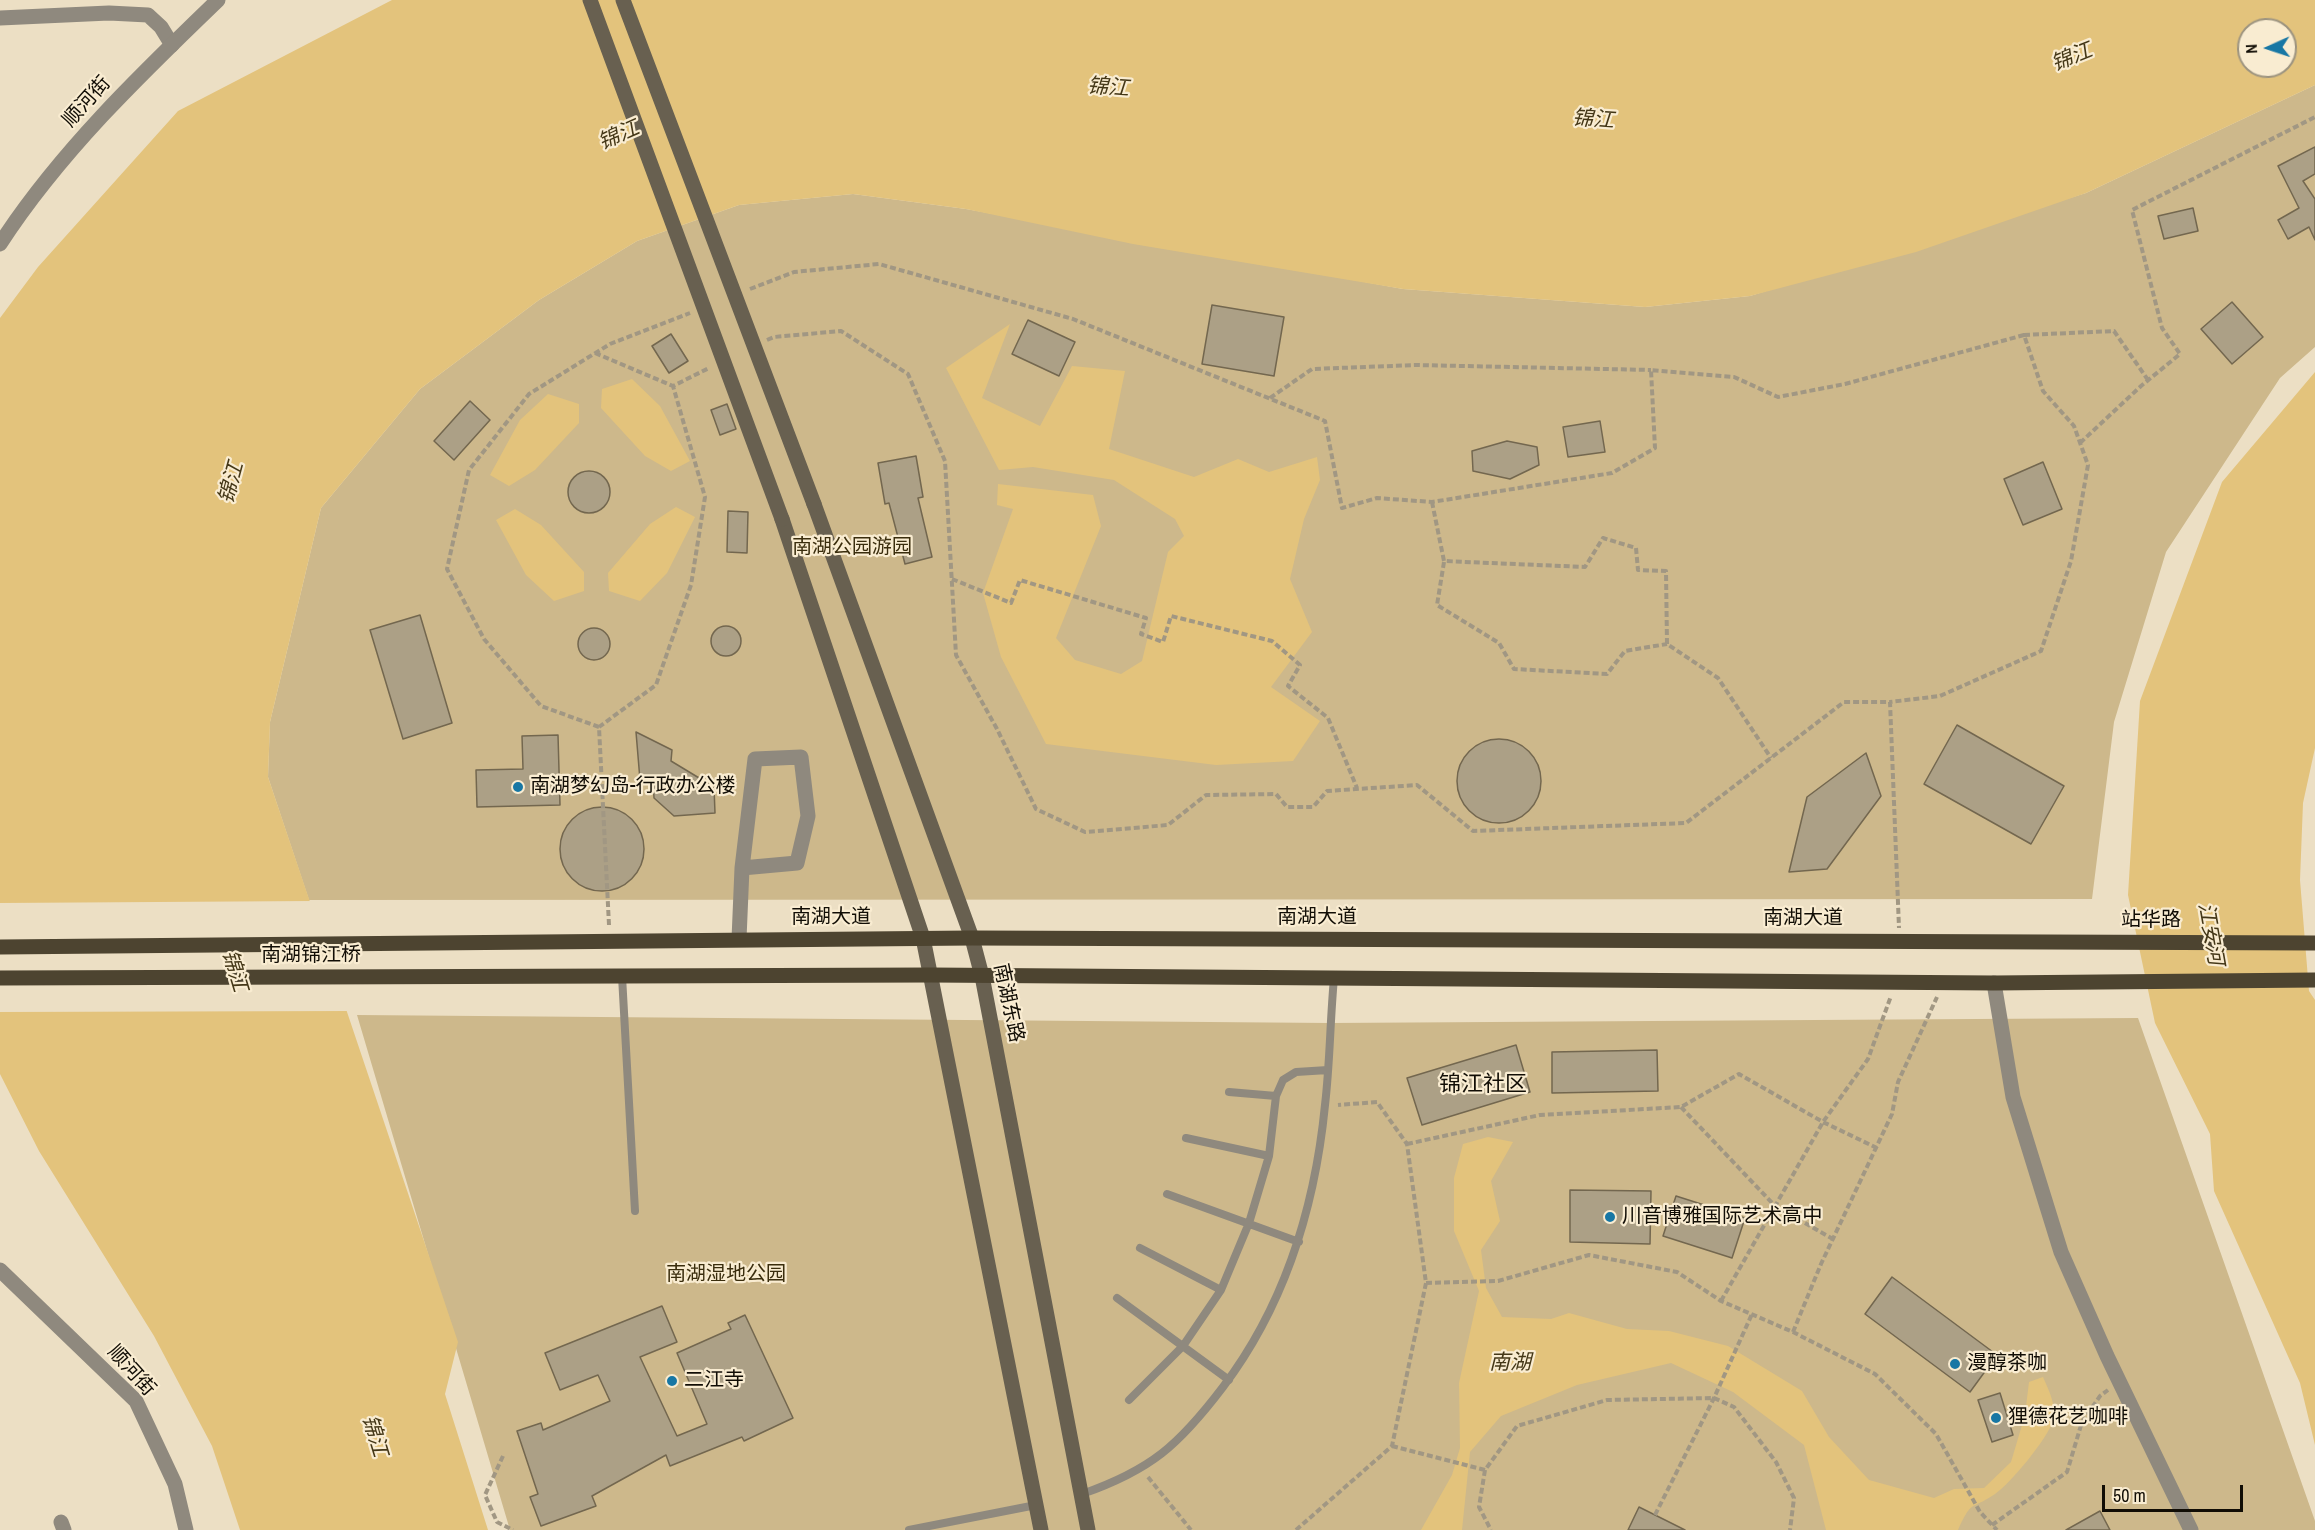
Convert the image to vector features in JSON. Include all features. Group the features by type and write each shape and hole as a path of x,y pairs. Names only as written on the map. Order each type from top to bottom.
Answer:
{"main road":[{"path":"590,0 782,519 923,938 1041,1530"},
{"name":"南湖东路","path":"623,0 814,504 972,938 982,976 1088,1530"},
{"name":"南湖大道","path":"610,940 972,938 2023,942"},
{"name":"南湖锦江桥","path":"0,947 610,940"},
{"name":"站华路","path":"2023,942 2315,943"},
{"path":"622,976 931,975 1944,983 2315,980"},
{"name":"南湖锦江桥","path":"0,978 622,976"}],"street":[{"name":"顺河街","path":"0,244 58,165 218,0"},
{"path":"0,18 109,13 148,15 161,27 172,45"},
{"path":"740,939 742,868 755,759 801,757 808,816 797,863 742,868"},
{"path":"1994,983 2013,1096 2061,1252 2120,1383 2191,1530"},
{"name":"顺河街","path":"0,1270 136,1401 176,1484 186,1530"}],"lane":[{"path":"622,976 635,1211"},
{"path":"1082,1494 1142,1469 1192,1428 1229,1380 1257,1338 1283,1284 1299,1242 1311,1194 1325,1106 1334,978"},
{"path":"1129,1400 1183,1346 1221,1290 1249,1223 1269,1156 1276,1096 1283,1080 1296,1072 1328,1070"},
{"path":"1229,1092 1276,1096"},
{"path":"1186,1138 1269,1156"},
{"path":"1167,1194 1299,1242"},
{"path":"1140,1248 1221,1290"},
{"path":"1117,1298 1229,1380"},
{"path":"909,1530 1036,1505"}],"path":[{"path":"2080,443 2148,380 2180,354 2162,328 2132,210 2315,117"},
{"path":"740,293 794,272 879,264 1073,319 1325,421 1342,508 1377,498 1432,502 1612,473 1655,448 1651,370"},
{"path":"599,727 541,706 484,639 447,569 469,470 529,394 610,344 696,310"},
{"path":"764,342 774,337 841,331 908,374 945,461 957,655 998,729 1036,809 1085,832 1168,825 1206,795 1276,794 1287,807 1313,807 1327,791 1417,785 1473,831 1686,823 1844,702 1890,702 1940,696 2041,651 2071,561 2088,465 2074,426 2043,391 2024,336"},
{"path":"1269,398 1312,369 1417,365 1651,370 1734,376 1778,397 1845,384 2024,336 2114,331 2148,380"},
{"path":"595,353 673,386 714,366"},
{"path":"599,727 656,685 691,585 705,497 673,386"},
{"path":"1432,502 1444,561 1437,605 1499,643 1514,669 1607,674 1625,651 1667,644 1718,678 1771,758"},
{"path":"1444,561 1585,567 1603,538 1636,548 1638,570 1666,571 1667,644"},
{"path":"952,579 1011,603 1020,580 1146,618 1141,634 1163,642 1171,616 1272,641 1300,665 1288,686 1328,718 1357,788"},
{"path":"1890,702 1900,940"},
{"path":"599,727 610,940"},
{"path":"1721,1301 1823,1122 1868,1059 1896,982"},
{"path":"1793,1332 1833,1239 1893,1114 1898,1082 1944,983"},
{"path":"1407,1144 1540,1115 1681,1107 1738,1074 1823,1122 1877,1148"},
{"path":"1296,1530 1392,1446 1426,1283 1407,1144 1377,1102 1325,1106"},
{"path":"1681,1107 1775,1206 1833,1239"},
{"path":"1426,1283 1498,1281 1589,1255 1677,1272 1721,1301 1793,1332 1875,1374 1936,1434 1980,1512 1997,1530"},
{"path":"1655,1515 1714,1398 1752,1314"},
{"path":"1992,1525 2067,1472 2082,1422 2100,1396 2120,1383"},
{"path":"1491,1530 1479,1507 1485,1470 1518,1426 1607,1400 1714,1398 1734,1407 1776,1462 1794,1498 1790,1530"},
{"path":"1392,1446 1485,1470"},
{"path":"503,1456 485,1495 497,1522 513,1530"},
{"path":"1142,1469 1191,1530"}],"green space":[{"name":"南湖公园游园","path":"2315,85 2315,347 2280,378 2166,552 2114,722 2092,899 309,900 268,777 270,722 321,508 420,389 539,300 637,241 739,205 853,194 966,209 1403,289 1645,307 1750,296 2086,193"},
{"name":"南湖湿地公园","path":"357,1015 1330,1023 2138,1018 2315,1521 2315,1530 510,1530"}],"water":[{"name":"锦江","path":"392,0 2315,0 2315,85 2086,193 1916,252 1750,296 1645,307 1403,289 1133,244 966,209 853,194 739,205 637,241 539,300 420,389 321,508 270,722 268,777 458,1342 445,1394 488,1530 240,1530 212,1446 154,1336 39,1151 0,1074 0,318 38,267 178,111"},
{"path":"1010,324 982,398 1040,426 1072,366 1125,371 1109,449 1194,477 1238,459 1269,472 1317,457 1320,480 1304,519 1290,579 1312,632 1271,687 1320,721 1293,761 1216,765 1046,744 1001,657 983,593 1013,509 997,505 998,484 1093,495 1101,526 1056,638 1075,660 1121,674 1142,661 1168,552 1184,536 1175,519 1114,480 1033,467 999,470 946,368"},
{"name":"江安河","path":"2315,372 2315,748 2303,803 2300,880 2309,991 2315,1000 2315,1445 2300,1383 2214,1191 2210,1134 2155,1023 2128,895 2140,701 2222,482"},
{"path":"632,379 660,406 690,461 671,471 645,456 601,408 602,389"},
{"path":"548,394 579,404 579,423 535,470 509,486 490,475 520,420"},
{"path":"676,507 695,517 667,573 640,601 609,591 608,573 650,524"},
{"path":"515,509 541,525 584,572 584,591 554,601 526,575 496,520"},
{"name":"南湖","path":"1488,1137 1513,1142 1491,1181 1500,1221 1481,1250 1486,1288 1502,1317 1551,1319 1569,1313 1627,1329 1669,1331 1728,1346 1802,1391 1829,1437 1869,1480 1934,1498 1954,1489 1984,1488 2011,1462 2025,1415 2029,1382 2043,1377 2054,1410 2053,1421 2049,1429 2019,1471 1995,1494 1973,1506 1958,1530 1826,1530 1804,1445 1733,1392 1671,1363 1577,1385 1501,1416 1470,1452 1462,1530 1421,1530 1452,1475 1460,1448 1459,1383 1479,1291 1454,1231 1454,1178 1463,1144"}],"pier":[{"path":"313,901 350,1011 0,1012 0,903"}],"building":[{"path":"2315,147 2315,174 2303,181 2315,199 2315,240 2309,227 2288,239 2278,220 2299,208 2278,166"},
{"path":"2193,208 2198,231 2164,239 2158,216"},
{"path":"2232,302 2263,337 2232,364 2201,329"},
{"path":"1212,305 1284,317 1274,376 1202,364"},
{"path":"1028,320 1075,342 1059,376 1012,354"},
{"path":"671,334 688,361 669,373 652,346"},
{"path":"470,401 490,420 454,460 434,441"},
{"path":"727,404 736,429 720,435 711,410"},
{"path":"1600,421 1605,452 1568,457 1563,427"},
{"path":"1507,441 1537,447 1539,465 1510,479 1473,471 1472,451"},
{"path":"916,456 923,497 918,498 932,557 905,564 889,503 885,504 878,463"},
{"path":"2043,462 2062,509 2023,525 2004,479"},
{"path":"589,471 604,477 610,492 604,507 589,513 574,507 568,492 574,477"},
{"path":"728,511 748,512 747,553 727,552"},
{"path":"420,615 452,723 403,739 370,630"},
{"path":"726,626 737,630 741,641 737,652 726,656 715,652 711,641 715,630"},
{"path":"594,628 606,632 610,644 606,656 594,660 582,656 578,644 582,632"},
{"path":"1957,725 2064,786 2031,844 1924,784"},
{"path":"636,732 672,750 671,761 714,787 715,813 674,816 654,798 653,779 640,780"},
{"name":"南湖梦幻岛-行政办公楼","path":"558,735 560,805 477,807 476,770 523,769 522,736"},
{"path":"1499,739 1515,742 1529,751 1538,765 1541,781 1538,797 1529,811 1515,820 1499,823 1483,820 1469,811 1460,797 1457,781 1460,765 1469,751 1483,742"},
{"path":"1866,753 1881,796 1827,869 1789,872 1807,797"},
{"path":"602,807 625,814 637,826 644,849 637,872 625,884 602,891 579,884 567,872 560,849 567,826 579,814"},
{"path":"1516,1045 1530,1092 1422,1125 1407,1078"},
{"path":"1657,1050 1658,1091 1552,1093 1552,1052"},
{"name":"川音博雅国际艺术高中","path":"1570,1190 1651,1191 1650,1244 1570,1242"},
{"name":"川音博雅国际艺术高中","path":"1676,1196 1745,1218 1732,1258 1663,1236"},
{"path":"1892,1277 1997,1355 1970,1392 1865,1314"},
{"path":"662,1306 677,1342 640,1357 677,1436 707,1424 677,1353 731,1329 728,1323 745,1315 793,1418 744,1441 742,1437 670,1466 666,1455 592,1496 596,1506 541,1526 530,1497 538,1494 517,1431 541,1423 543,1430 610,1401 598,1375 560,1390 545,1353"},
{"name":"狸德花艺咖啡","path":"2000,1393 2013,1435 1992,1442 1978,1400"},
{"path":"1639,1507 1685,1530 1628,1530"},
{"path":"2100,1511 2110,1530 2066,1530"}],"place":[{"name":"南湖梦幻岛-行政办公楼","path":"518,787"},
{"name":"川音博雅国际艺术高中","path":"1610,1217"},
{"name":"漫醇茶咖","path":"1955,1364"},
{"name":"二江寺","path":"672,1381"},
{"name":"狸德花艺咖啡","path":"1996,1418"}],"district":[{"name":"锦江社区","path":"1483,1085"}]}
